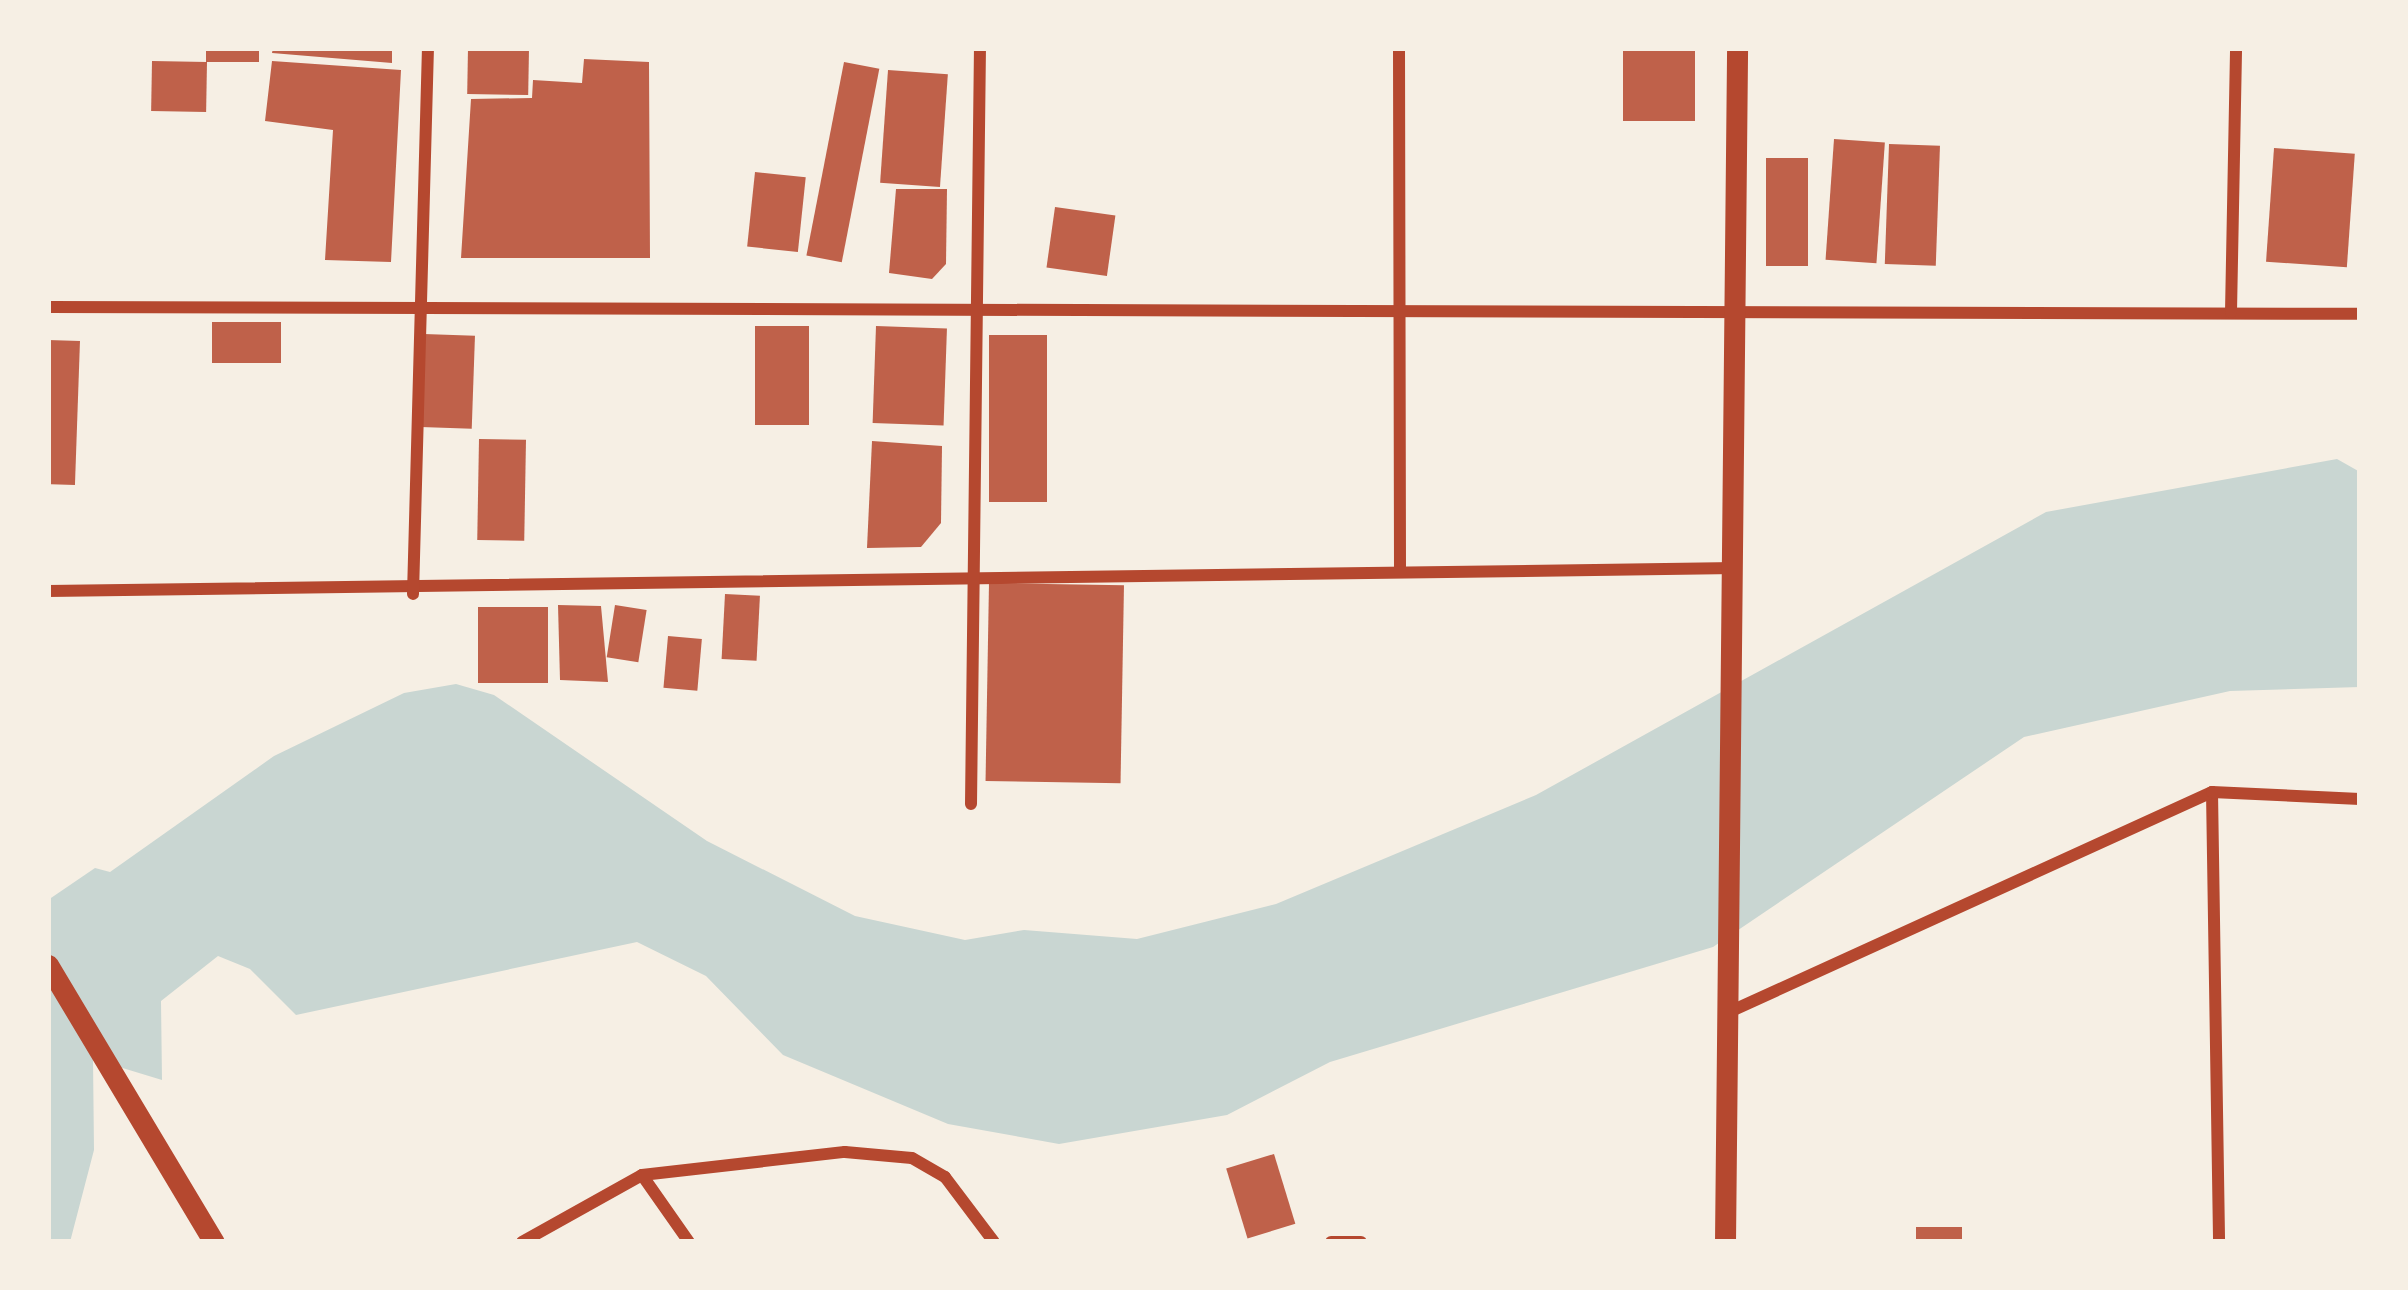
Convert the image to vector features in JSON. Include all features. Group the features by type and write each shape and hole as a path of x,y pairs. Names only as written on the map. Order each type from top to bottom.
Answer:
{"street":[{"path":"413,594 416,303 428,48"},
{"path":"971,804 970,577 980,314 980,48"},
{"path":"1399,48 1400,569"},
{"path":"1725,1242 1720,978 1738,638 1733,311 1737,48"},
{"path":"2231,312 2236,48"},
{"path":"48,307 416,303 980,314 2360,314"},
{"path":"48,592 413,594 970,577 1737,568"},
{"path":"1720,1016 2212,792 2360,799"},
{"path":"2212,792 2219,1242"},
{"path":"48,965 214,1242"},
{"path":"522,1242 642,1175 845,1152 912,1158 956,1188 994,1242"},
{"path":"642,1175 689,1242"},
{"path":"1331,1242 1361,1242"}],"shaded area":[{"path":"2337,459 2360,472 2360,687 2230,691 2024,737 1713,947 1330,1062 1227,1115 1059,1144 948,1124 783,1055 706,976 637,942 296,1015 250,969 218,956 161,1001 162,1080 93,1059 94,1150 70,1242 48,1242 48,900 95,868 110,872 274,756 404,693 456,684 494,695 707,841 855,916 965,940 1024,930 1137,939 1276,904 1536,795 2046,512"}],"building":[{"path":"206,48 259,48 259,62 206,62"},
{"path":"273,48 392,48 392,63 272,53"},
{"path":"468,48 529,49 528,95 467,94"},
{"path":"1623,48 1695,48 1695,121 1623,121"},
{"path":"584,59 649,62 650,258 461,258 471,99 532,98 533,80 582,83"},
{"path":"152,61 207,62 206,112 151,111"},
{"path":"272,61 401,70 391,262 325,260 333,130 265,121"},
{"path":"844,62 879,69 842,262 806,255"},
{"path":"888,70 948,74 940,187 880,183"},
{"path":"1834,139 1885,143 1876,263 1826,260"},
{"path":"1889,144 1940,146 1936,266 1885,264"},
{"path":"2274,148 2355,154 2347,267 2266,262"},
{"path":"1766,158 1808,158 1808,266 1766,266"},
{"path":"755,172 806,177 798,252 747,247"},
{"path":"896,189 947,189 946,264 932,279 889,273"},
{"path":"1055,207 1115,215 1107,276 1047,267"},
{"path":"212,322 281,322 281,363 212,363"},
{"path":"755,326 809,326 809,425 755,425"},
{"path":"876,326 947,328 944,425 873,423"},
{"path":"424,334 475,336 472,429 421,427"},
{"path":"989,335 1047,335 1047,502 989,502"},
{"path":"48,340 80,341 75,485 48,484"},
{"path":"479,439 526,440 524,541 477,540"},
{"path":"872,441 942,446 941,523 921,547 867,548"},
{"path":"989,583 1124,585 1121,783 986,781"},
{"path":"725,594 760,596 757,661 722,659"},
{"path":"558,605 601,606 608,682 560,680"},
{"path":"615,605 647,610 638,662 607,657"},
{"path":"478,607 548,607 548,683 478,683"},
{"path":"668,636 702,639 697,691 663,688"},
{"path":"1274,1154 1295,1224 1248,1238 1226,1169"},
{"path":"1916,1227 1962,1227 1962,1242 1916,1242"}]}
